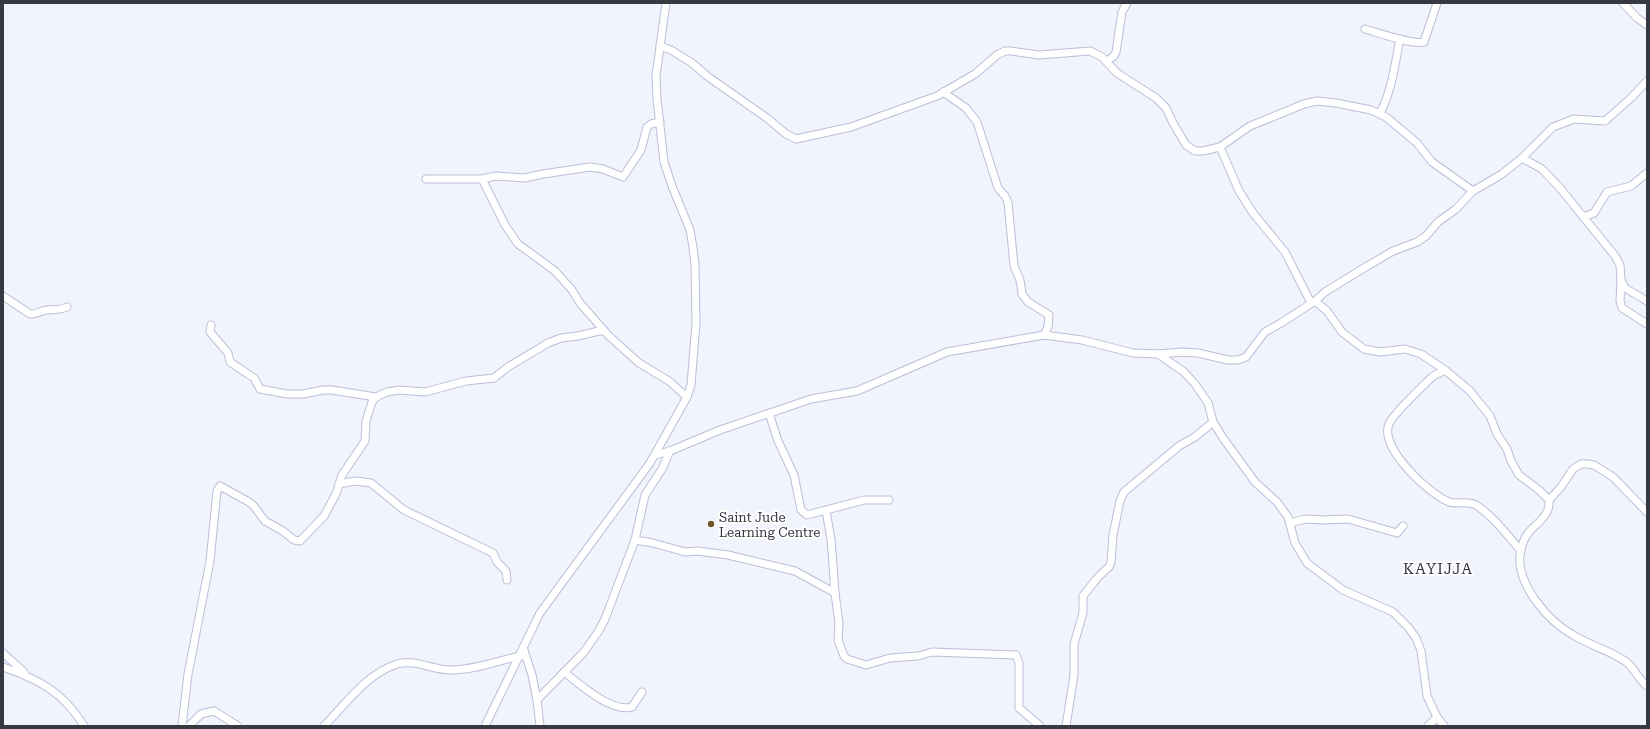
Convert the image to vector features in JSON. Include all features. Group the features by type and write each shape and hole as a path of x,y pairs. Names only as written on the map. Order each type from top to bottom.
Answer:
{"street":[{"path":"485,726 540,613 655,455 687,397 693,373 696,323 695,264 690,230 664,162 656,76 666,3"},
{"path":"1107,61 1114,56 1116,52 1122,12 1127,3"},
{"path":"1365,29 1400,39 1420,43 1424,42 1437,3"},
{"path":"1623,3 1637,18 1647,25"},
{"path":"1380,113 1385,104 1389,90 1400,39"},
{"path":"660,46 671,50 692,63 707,76 768,118 786,134 796,139 825,134 851,127 943,92 975,74 997,55 1005,51 1038,55 1090,51 1107,61 1117,73 1156,98 1166,108 1173,123 1190,149 1195,151 1203,151 1220,147 1250,126 1304,104 1317,101 1336,103 1380,113 1406,132 1432,162 1474,191"},
{"path":"655,455 670,451 720,430 811,399 857,391 888,376 947,352 1044,335 1082,340 1133,353 1158,354 1182,352 1228,360 1238,360 1246,357 1265,332 1359,271 1393,251 1417,242 1426,236 1438,222 1456,209 1474,191 1502,174 1522,158 1553,127 1574,119 1605,121 1631,98 1647,81"},
{"path":"943,92 966,108 977,122 998,188 1008,202 1014,266 1020,280 1022,294 1028,302 1049,315 1048,327 1044,335"},
{"path":"426,179 482,179 496,176 524,178 590,167 603,169 623,177 641,150 647,127 651,124 660,122"},
{"path":"1220,147 1239,191 1253,213 1285,252 1313,302 1327,311 1342,332 1364,350 1405,349 1421,354 1445,370 1470,391 1490,416 1497,434 1507,449 1511,461 1520,475 1549,500"},
{"path":"1522,158 1542,169 1560,188 1615,256 1620,265 1620,301 1622,308 1647,324"},
{"path":"1583,218 1594,213 1607,192 1631,186 1647,173"},
{"path":"482,179 505,225 518,244 555,271 604,331 639,363 669,381 687,397"},
{"path":"1621,280 1625,288 1647,301"},
{"path":"3,296 33,315 47,310 59,311 67,307"},
{"path":"210,325 210,332 228,353 230,362 254,378 260,389 287,394 303,394 323,390 332,390 376,397"},
{"path":"182,726 188,674 210,561 218,488 225,487 239,498 249,502 253,505 264,521 283,531 297,542 304,538 324,516 336,494 342,475 365,441 366,421 372,402 376,397 387,392 399,390 425,392 466,381 494,378 548,342 599,330 604,331"},
{"path":"1158,354 1184,372 1195,384 1208,403 1213,422 1223,438 1255,482 1277,502 1288,517 1295,543 1307,563 1343,590 1392,612 1408,627 1416,638 1421,651 1427,696 1437,717 1444,726"},
{"path":"1445,370 1433,377 1394,416 1389,424 1387,431 1394,453 1410,472 1433,492 1450,502 1468,503 1478,506 1503,530 1521,551"},
{"path":"769,413 778,441 794,475 801,510 807,515 864,500 889,500"},
{"path":"1066,726 1074,675 1074,644 1083,613 1083,596 1098,577 1109,567 1111,562 1113,535 1120,501 1124,492 1179,446 1195,437 1213,422"},
{"path":"538,700 584,652 598,632 610,608 634,540 645,495 662,469 670,451"},
{"path":"1647,512 1613,477 1594,465 1581,464 1573,469 1561,487 1549,500 1548,511 1535,528 1529,532 1521,551 1519,565 1524,581 1534,599 1564,630 1627,662 1640,680 1647,686"},
{"path":"339,484 355,481 371,483 404,510 493,553 497,562 506,571 507,580"},
{"path":"826,511 831,539 839,623 838,640 844,656 847,659 866,665 890,658 918,656 932,652 1016,655 1018,663 1019,708 1040,726"},
{"path":"1290,523 1305,519 1348,519 1389,532 1397,532 1403,526"},
{"path":"634,540 653,543 685,552 697,551 728,555 795,571 835,593"},
{"path":"523,647 538,700 540,726"},
{"path":"3,653 27,675"},
{"path":"324,726 364,683 397,664 408,662 420,663 451,670 481,666 520,656"},
{"path":"3,667 27,675 54,690 84,726"},
{"path":"564,672 589,692 626,709 632,707 642,692"},
{"path":"189,726 202,714 214,711 238,726"},
{"path":"1428,726 1437,717"}],"place":[{"name":"Saint Jude Learning Centre","path":"711,524"}],"district":[{"name":"KAYIJJA","path":"1438,569"}]}
